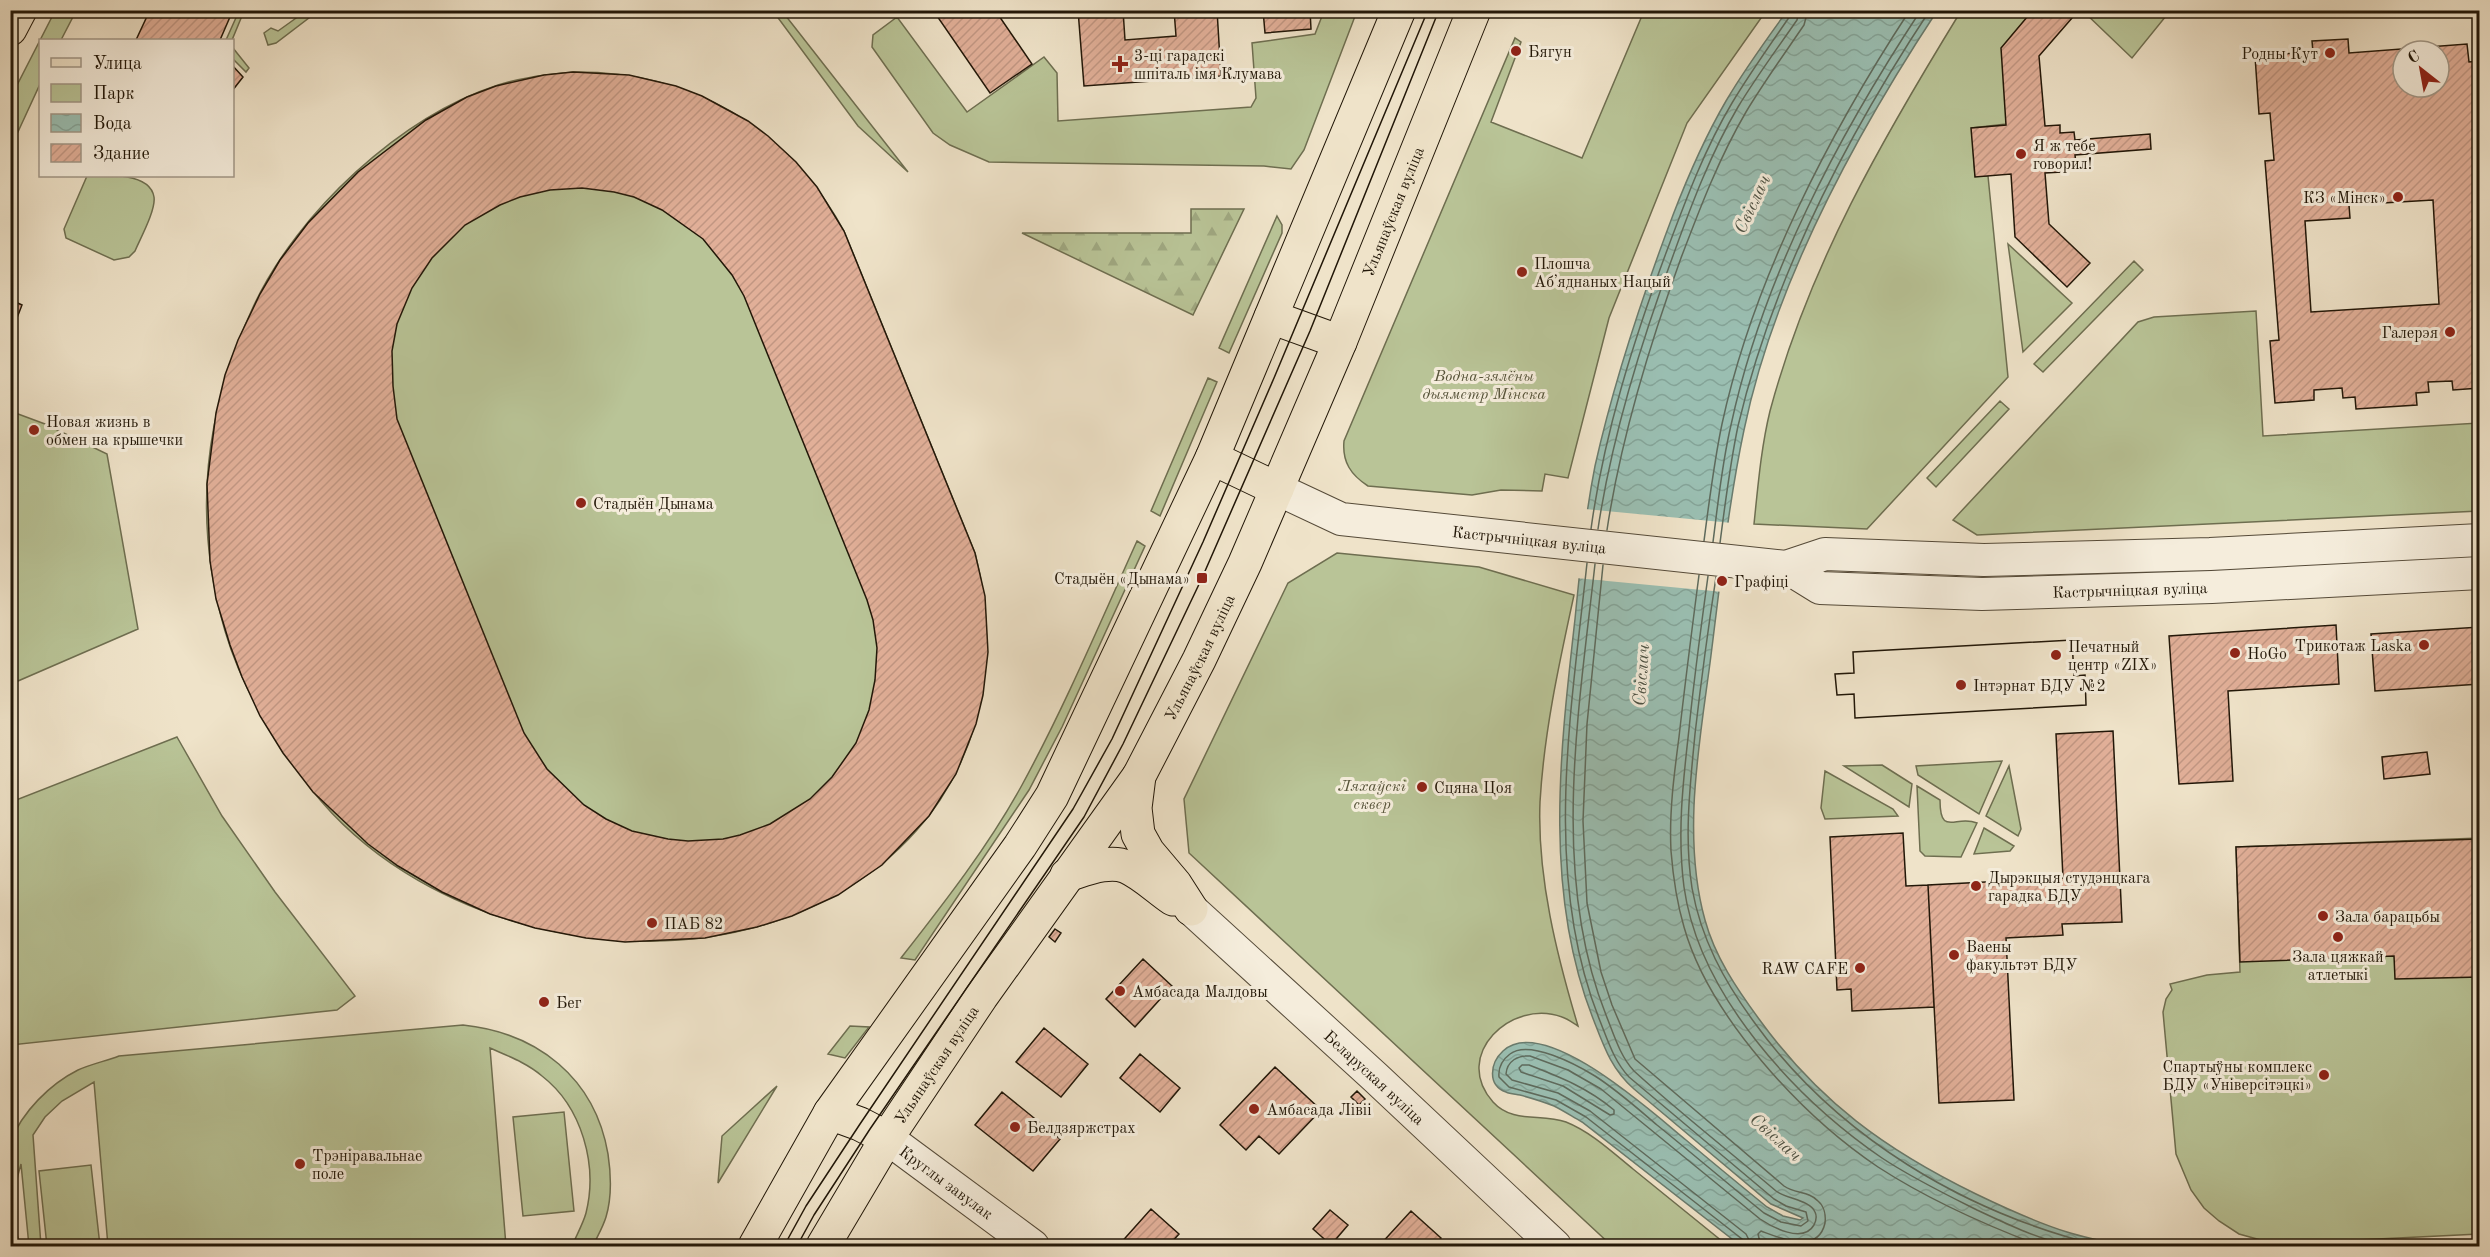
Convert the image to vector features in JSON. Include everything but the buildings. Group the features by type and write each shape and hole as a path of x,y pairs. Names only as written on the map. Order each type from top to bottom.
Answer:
{"main road":[{"path":"10,29 20,10"},
{"path":"755,1246 830,1113 1020,846 1052,796 1212,458 1399,10"},
{"name":"Ульянаўская вуліца","path":"823,1246 887,1138 981,997 1139,776 1199,660 1277,489 1340,342 1474,10"},
{"path":"1271,317 1340,342"},
{"path":"1212,458 1277,489"},
{"path":"1139,776 1135,808 1138,834 1191,909"},
{"path":"1067,875 1111,864 1125,866 1191,909"},
{"path":"830,1113 860,1124 887,1138"}],"street":[{"name":"Кастрычніцкая вуліца","path":"1277,489 1341,519 1786,567 1825,554 1984,560 2210,554 2480,540"},
{"name":"Кастрычніцкая вуліца","path":"1786,567 1820,588 1982,594 2212,587 2480,573"},
{"name":"Беларуская вуліца","path":"1191,909 1556,1246"},
{"name":"Круглы завулак","path":"887,1138 1033,1246"}],"green space":[{"path":"55,11 76,11 62,39 41,39"},
{"path":"239,11 244,11 232,39 226,39"},
{"path":"306,11 318,11 276,43 268,45 264,33 271,28 278,31"},
{"path":"773,11 782,11 908,172 858,126"},
{"path":"1324,11 1357,11 1304,150 1291,169 1264,166 989,162 950,145 933,133 872,47 873,35 897,17 967,112 1044,57 1057,73 1058,121 1251,107 1256,98 1252,43 1315,34"},
{"name":"Водна-зялёны дыяметр Мінска","path":"1644,11 1766,11 1687,123 1609,318 1568,478 1545,474 1542,491 1501,490 1472,495 1368,486 1352,472 1346,462 1344,441 1515,38 1521,42 1491,122 1582,158"},
{"path":"1961,11 2033,11 2006,124 1972,128 1975,176 1988,176 2008,377 1867,529 1754,524 1762,453 1770,411 1805,305 1851,204 1877,155"},
{"path":"2083,11 2166,11 2166,16 2132,58"},
{"path":"39,42 39,86 11,147 11,97"},
{"path":"234,49 249,68 246,72 234,60"},
{"name":"Стадыён Дынама","path":"573,72 616,74 657,82 696,94 731,112 764,134 794,162 821,194 844,231 975,553 982,585 987,649 978,711 969,742 956,771 940,800 924,822 906,842 867,875 822,902 773,922 713,936 650,941 586,937 523,924 462,902 405,873 355,835 312,790 275,736 258,708 236,663 225,631 215,589 206,506 208,465 214,425 237,345 254,305 273,270 297,236 356,172 389,144 425,120 461,100 507,82"},
{"path":"87,177 126,177 145,183 151,189 154,197 153,209 135,251 129,257 114,260 66,238 64,229"},
{"path":"1191,209 1244,209 1193,315 1022,233 1191,233"},
{"path":"1277,216 1282,225 1282,233 1229,353 1219,348"},
{"path":"2008,244 2072,303 2023,352"},
{"path":"2134,261 2143,270 2043,372 2034,364"},
{"path":"2256,311 2263,436 2479,423 2479,511 1977,535 1953,520 2138,322 2154,317"},
{"path":"1208,378 1217,382 1160,516 1151,511"},
{"path":"2000,401 2009,409 1936,487 1927,478"},
{"path":"10,411 45,424 107,454 138,629 11,684"},
{"path":"1137,541 1145,546 1062,727 1029,790 915,960 901,958 980,852 1009,808 1068,695"},
{"name":"Ляхаўскі сквер","path":"1337,553 1479,567 1574,595 1549,724 1542,776 1540,830 1550,916 1578,1026 1562,1017 1543,1013 1524,1016 1507,1023 1493,1035 1483,1049 1479,1066 1482,1084 1493,1102 1509,1113 1518,1116 1557,1119 1593,1137 1728,1246 1612,1246 1189,853 1184,799 1288,583"},
{"path":"177,737 222,816 275,892 355,996 337,1010 11,1045 11,802"},
{"path":"2002,761 1979,814 1918,775 1916,766"},
{"path":"1882,765 1912,784 1909,807 1844,766"},
{"path":"2009,766 2021,829 2018,836 1986,816"},
{"path":"1825,771 1893,809 1898,816 1825,819 1821,808"},
{"path":"1917,786 1940,800 1941,812 1946,822 1977,823 1961,857 1925,856 1920,851"},
{"path":"1984,828 2014,846 2010,851 1974,854"},
{"name":"Спартыўны комплекс БДУ «Універсітэцкі»","path":"2479,838 2479,1234 2275,1244 2239,1234 2204,1208 2191,1190 2176,1154 2163,1012 2166,999 2172,990 2170,984 2207,975 2240,972 2236,847"},
{"name":"Трэніравальнае поле","path":"463,1025 515,1038 538,1049 559,1064 576,1082 590,1103 601,1127 608,1154 610,1177 608,1209 593,1246 572,1246 585,1217 590,1176 584,1138 577,1120 556,1089 536,1071 490,1048 506,1246 108,1246 94,1082 62,1101 45,1117 33,1135 41,1246 29,1246 21,1164 16,1184 14,1216 21,1246 11,1246 11,1141 22,1120 38,1100 57,1083 78,1070 119,1056"},
{"path":"850,1026 869,1027 845,1058 828,1054"},
{"path":"777,1086 718,1183 722,1136"},
{"path":"564,1112 574,1211 523,1216 513,1117"},
{"path":"91,1165 100,1246 47,1246 39,1171"}],"water":[{"name":"Свіслач","path":"1787,11 1937,11 1877,108 1821,212 1775,320 1758,375 1733,488 1698,759 1694,824 1695,856 1698,889 1705,920 1721,960 1759,1019 1806,1075 1856,1121 1913,1160 1998,1204 2067,1232 2126,1246 1741,1246 1582,1122 1554,1106 1506,1092 1500,1089 1493,1079 1495,1061 1503,1051 1521,1043 1544,1045 1570,1056 1625,1090 1767,1207 1783,1216 1800,1220 1803,1218 1771,1204 1626,1082 1614,1066 1598,1031 1578,973 1567,923 1560,822 1564,720 1583,542 1595,466 1611,402 1650,277 1697,157 1733,89"}],"pier":[{"path":"1585,509 1732,523 1723,592 1576,578"}],"tram line":[{"path":"784,1246 806,1206 860,1124 1073,809 1112,739 1203,542 1428,10"},
{"path":"797,1246 814,1215 870,1129 1084,817 1123,744 1202,578 1310,331 1439,10"}],"place":[{"name":"Бягун","path":"1516,51"},
{"name":"Родны Кут","path":"2330,53"},
{"name":"3-ці гарадскі шпіталь імя Клумава","path":"1120,64"},
{"name":"Я ж тебе говорил!","path":"2021,154"},
{"name":"КЗ «Мінск»","path":"2398,197"},
{"name":"Плошча Абʼяднаных Нацый","path":"1522,272"},
{"name":"Галерэя","path":"2450,332"},
{"name":"Новая жизнь в обмен на крышечки","path":"34,430"},
{"name":"Стадыён Дынама","path":"581,503"},
{"name":"Стадыён «Дынама»","path":"1202,578"},
{"name":"Графіці","path":"1722,581"},
{"name":"Трикотаж Laska","path":"2424,645"},
{"name":"HoGo","path":"2235,653"},
{"name":"Печатный центр «ZIX»","path":"2056,655"},
{"name":"Інтэрнат БДУ №2","path":"1961,685"},
{"name":"Сцяна Цоя","path":"1422,787"},
{"name":"Дырэкцыя студэнцкага гарадка БДУ","path":"1976,886"},
{"name":"Зала барацьбы","path":"2323,916"},
{"name":"ПАБ 82","path":"652,923"},
{"name":"Зала цяжкай атлетыкі","path":"2338,937"},
{"name":"Ваены факультэт БДУ","path":"1954,955"},
{"name":"RAW CAFE","path":"1860,968"},
{"name":"Амбасада Малдовы","path":"1120,991"},
{"name":"Бег","path":"544,1002"},
{"name":"Спартыўны комплекс БДУ «Універсітэцкі»","path":"2324,1075"},
{"name":"Амбасада Лівіі","path":"1254,1109"},
{"name":"Белдзяржстрах","path":"1015,1127"},
{"name":"Трэніравальнае поле","path":"300,1164"}]}
